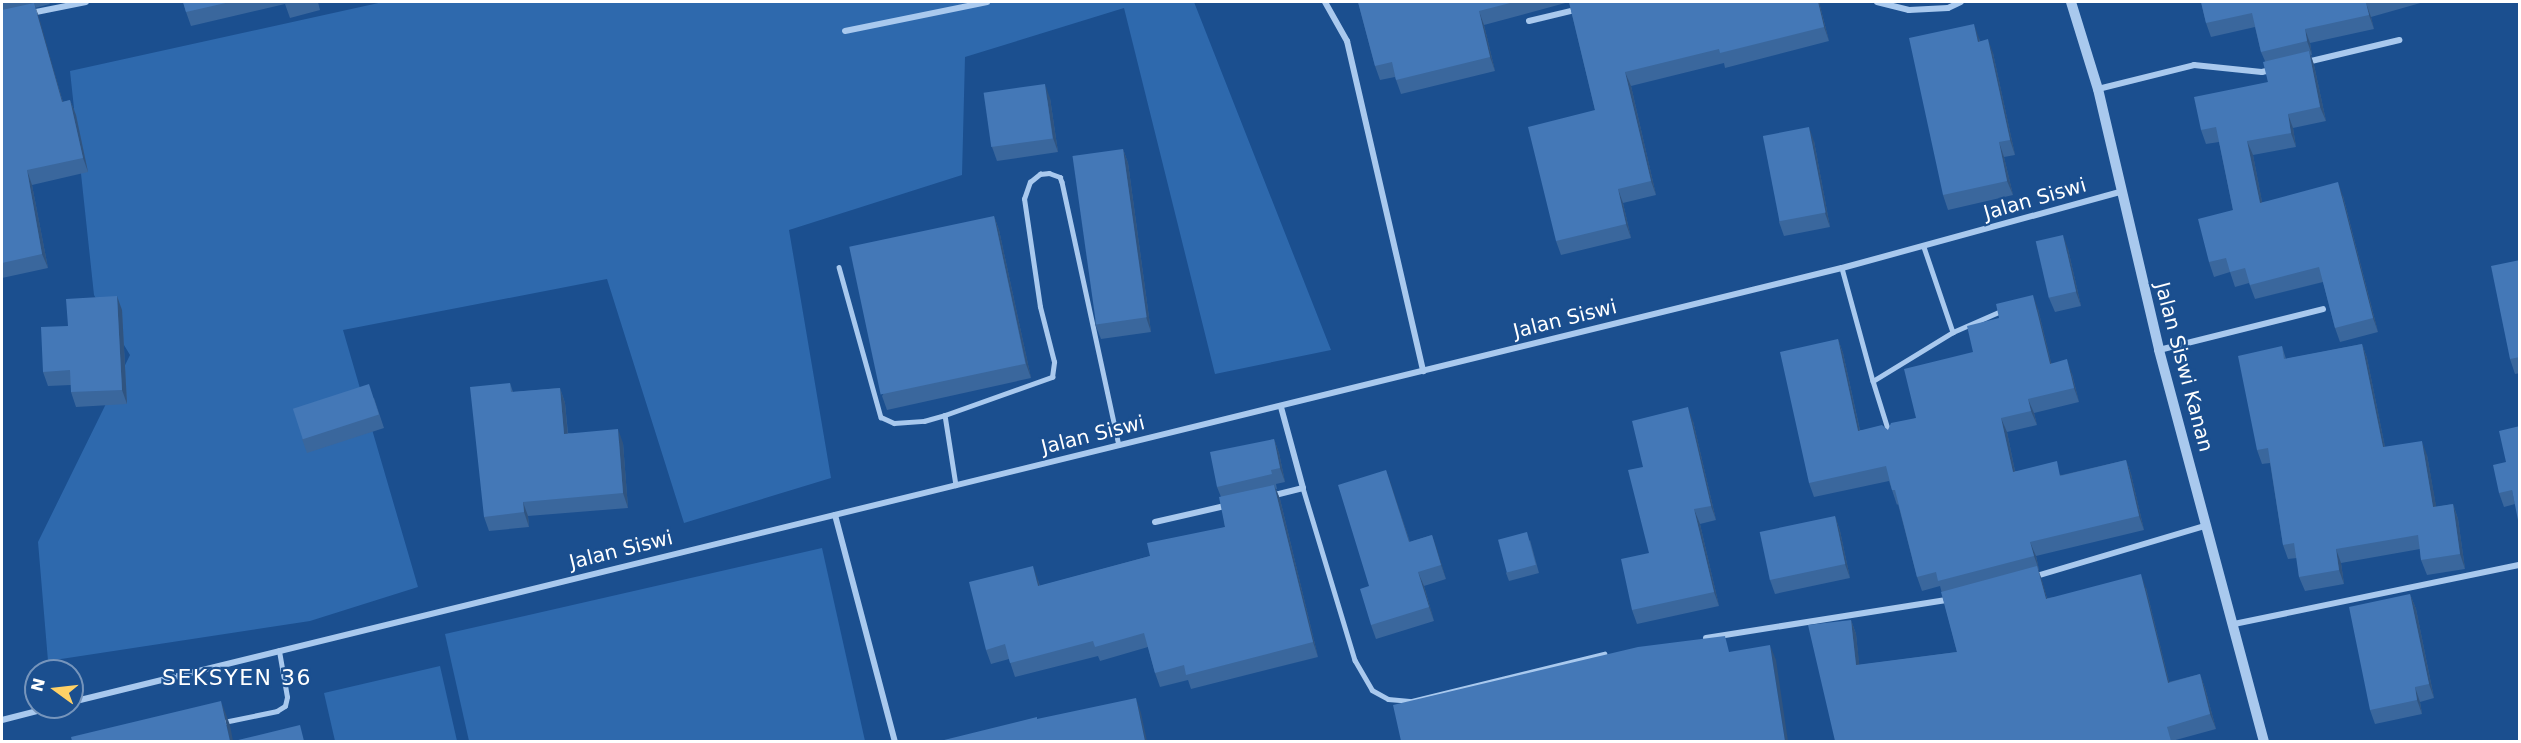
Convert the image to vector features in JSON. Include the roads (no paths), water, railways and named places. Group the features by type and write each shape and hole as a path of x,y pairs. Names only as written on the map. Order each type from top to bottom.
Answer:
{"street":[{"path":"22,15 86,2"},
{"path":"845,31 987,2"},
{"path":"1325,2 1347,41 1423,371"},
{"path":"1877,2 1909,10 1948,8 1961,2"},
{"name":"Jalan Siswi Kanan","path":"2072,2 2098,89 2120,192 2159,350 2264,741"},
{"path":"1529,21 1591,6"},
{"path":"2296,64 2399,40"},
{"path":"2098,89 2194,65 2262,72 2285,67"},
{"name":"Jalan Siswi","path":"84,699 1842,268 2120,192"},
{"path":"2159,350 2323,309"},
{"path":"1257,499 1303,488 1281,407"},
{"path":"1155,522 1234,504"},
{"path":"835,515 895,741"},
{"path":"2028,579 2102,559 2207,525"},
{"path":"2234,624 2520,565"},
{"path":"1702,639 1956,598"},
{"path":"2,720 24,714"}],"lane":[{"path":"839,267 881,417 894,423 924,421 1052,377 1054,362 1040,307 1024,199 1030,182 1040,174 1049,173 1060,177 1119,445"},
{"path":"1924,247 1953,332"},
{"path":"1842,268 1892,440"},
{"path":"1873,381 1953,332 2012,306"},
{"path":"945,415 956,485"},
{"path":"1303,488 1355,660 1372,690 1388,699 1412,701 1604,654"},
{"path":"219,723 277,711 285,706 288,697 279,651"}],"district":[{"name":"SEKSYEN 36","path":"237,678"}]}
